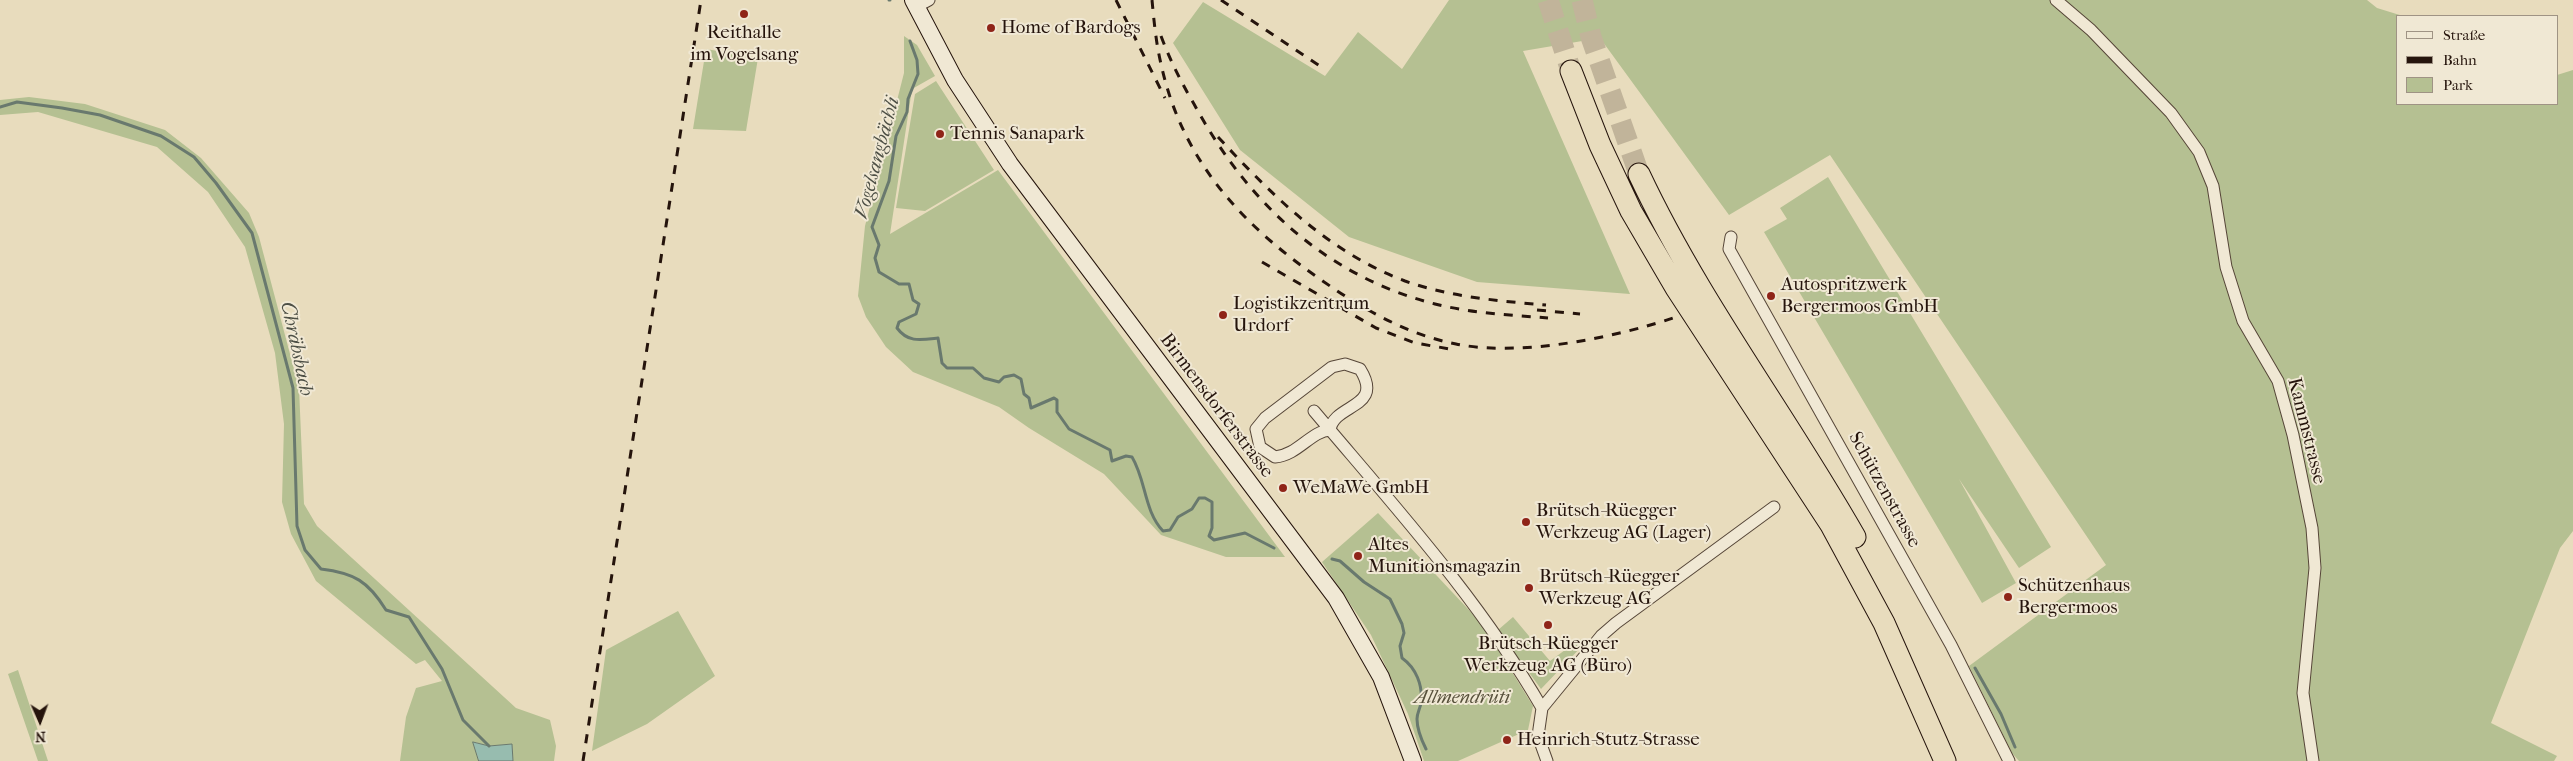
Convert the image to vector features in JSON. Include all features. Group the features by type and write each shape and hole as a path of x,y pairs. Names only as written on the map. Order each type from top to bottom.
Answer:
{"highway":[{"path":"1571,71 1600,145 1631,211 1676,288 1831,525 1884,623 1945,761"},
{"path":"1639,174 1670,238 1700,292 1817,473 1861,549 1916,656 1960,761"}],"main road":[{"name":"Birmensdorferstrasse","path":"919,2 955,80 1010,164 1336,598 1381,677 1413,761"}],"street":[{"name":"Kammstrasse","path":"2056,0 2091,30 2170,113 2199,152 2213,186 2226,267 2243,321 2278,380 2293,435 2312,528 2315,568 2303,693 2313,761"},
{"name":"Schützenstrasse","path":"1731,237 1729,249 1951,646 2009,761"},
{"path":"1344,364 1360,369 1367,382 1364,397 1334,419 1330,430 1321,431 1307,443 1285,456 1275,458 1260,447 1256,429 1265,418 1332,367 1344,364"},
{"path":"1314,411 1453,575 1491,628 1542,708"},
{"path":"1547,761 1538,736 1542,708 1601,636 1774,507"}],"green space":[{"path":"1449,0 2367,0 2377,8 2400,15 2396,15 2396,105 2558,105 2558,75 2573,70 2573,531 2560,548 2491,723 2557,756 2554,761 2019,761 2012,753 1969,666 2106,565 1830,155 1729,215 1600,38 1523,51 1630,294 1477,282 1349,237 1240,150 1173,43 1203,2 1325,76 1358,32 1402,69"},
{"path":"904,36 917,45 935,76 912,89 890,234 998,170 1285,557 1226,557 1161,535 1104,474 1029,428 999,407 913,372 886,347 866,317 858,296 865,226 904,73"},
{"path":"706,49 758,58 746,131 693,129"},
{"name":"Tennis Sanapark","path":"936,81 994,170 925,211 896,208 915,94"},
{"path":"29,97 85,104 165,130 201,158 249,213 259,237 299,388 304,504 317,526 516,708 550,720 556,746 554,761 513,761 512,744 489,746 474,742 479,761 400,761 406,717 416,688 442,681 425,660 416,664 316,581 291,534 282,502 284,424 275,353 245,247 208,192 157,147 38,112 0,115 0,100"},
{"path":"1828,177 2051,547 2019,568 1959,479 2016,583 1982,603 1764,232 1787,219 1780,208"},
{"name":"Allmendrüti","path":"1378,513 1483,625 1533,706 1528,730 1458,761 1424,761 1408,714 1371,635 1322,562"},
{"path":"678,611 715,676 647,724 592,751 606,650"},
{"path":"1513,617 1550,661 1580,639 1584,644 1541,689 1498,630"},
{"path":"18,670 48,761 38,761 8,674"}],"water":[{"path":"473,742 489,746 512,744 513,761 479,761"}],"waterway":[{"name":"Vogelsangbächli","path":"910,41 917,60 918,74 908,99 907,112 896,136 889,181 872,227 879,245 875,258 879,272 899,284 909,284 913,300 919,304 916,314 899,322 897,328 901,333 910,338 920,340 938,338 942,363 947,368 973,368 984,378 999,382 1004,377 1014,375 1021,379 1024,394 1029,398 1031,408 1054,398 1057,400 1057,412 1069,429 1110,450 1112,461 1126,456 1132,457 1137,466 1152,514 1163,531 1170,530 1178,517 1192,509 1199,498 1205,498 1212,502 1212,528 1209,536 1214,540 1245,533 1274,548"},
{"name":"Chräbsbach","path":"0,107 17,102 62,108 100,115 161,136 194,157 216,183 252,233 293,388 297,526 305,550 321,569 343,573 359,580 373,592 386,610 409,617 442,669 463,720 489,746"},
{"path":"1332,559 1340,561 1364,582 1390,599 1402,624 1404,633 1400,646 1402,658 1415,672 1420,683 1421,703 1417,715 1417,723 1426,749"},
{"path":"1975,668 2001,714 2015,747"}],"tunnel":[{"path":"1548,0 1571,71"},
{"path":"1582,0 1591,37 1639,174"}],"railway":[{"path":"583,761 701,0"},
{"path":"1116,0 1165,98"},
{"path":"1152,0 1159,56 1171,100 1185,133 1202,164 1246,218 1272,242 1300,265 1359,305 1422,335 1456,344 1481,347 1537,347 1567,343 1624,332 1676,317"},
{"path":"1221,0 1323,68"},
{"path":"1161,36 1189,96 1215,140 1239,173 1265,203 1293,230 1324,254 1358,275 1395,291 1435,304 1477,312 1548,318"},
{"path":"1218,137 1259,180 1303,220 1326,238 1377,269 1405,281 1457,295 1546,305"},
{"path":"1262,262 1376,328 1415,343 1450,349"},
{"path":"1537,310 1580,314"}],"place":[{"name":"Reithalle im Vogelsang","path":"744,14"},
{"name":"Home of Bardogs","path":"991,28"},
{"name":"Tennis Sanapark","path":"940,134"},
{"name":"Autospritzwerk Bergermoos GmbH","path":"1771,296"},
{"name":"Logistikzentrum Urdorf","path":"1223,315"},
{"name":"WeMaWe GmbH","path":"1283,488"},
{"name":"Brütsch-Rüegger Werkzeug AG (Lager)","path":"1526,522"},
{"name":"Altes Munitionsmagazin","path":"1358,556"},
{"name":"Brütsch-Rüegger Werkzeug AG","path":"1529,588"},
{"name":"Schützenhaus Bergermoos","path":"2008,597"},
{"name":"Brütsch-Rüegger Werkzeug AG (Büro)","path":"1548,625"},
{"name":"Heinrich-Stutz-Strasse","path":"1507,740"}]}
